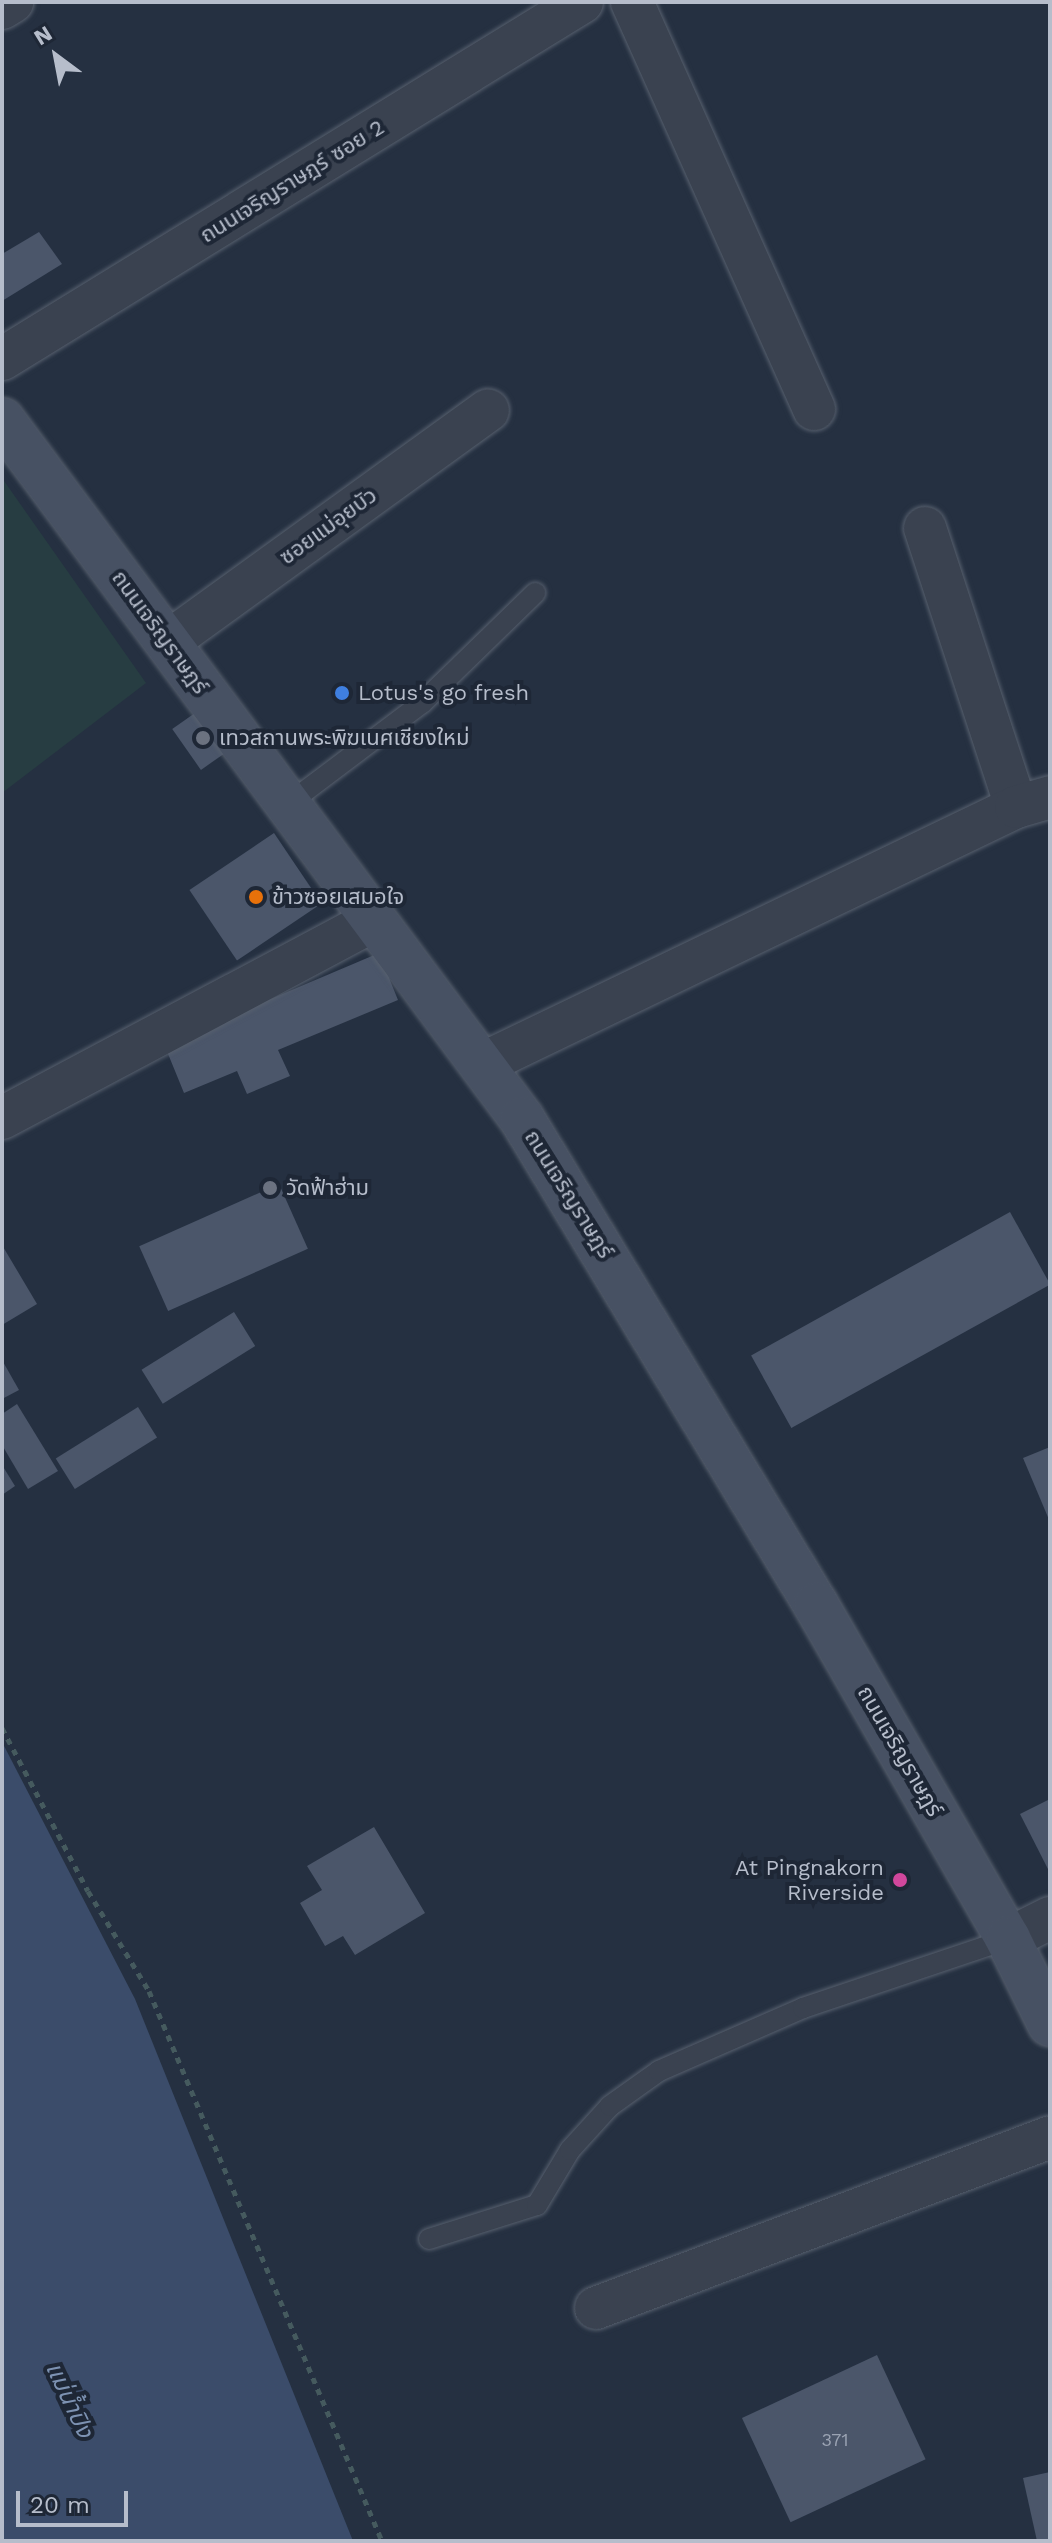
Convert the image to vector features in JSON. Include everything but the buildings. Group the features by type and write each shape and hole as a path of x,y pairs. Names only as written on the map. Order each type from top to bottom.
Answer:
{"main road":[{"name":"ถนนเจริญราษฎร์","path":"2,420 522,1119 1026,1950 1050,2024"}],"street":[{"path":"2,8 12,2"},
{"name":"ถนนเจริญราษฎร์ ซอย 2","path":"2,359 582,2"},
{"path":"632,2 814,409"},
{"name":"ซอยแม่อุยบัว","path":"168,642 488,410"},
{"path":"482,1064 1033,802 925,528"},
{"path":"2,1118 372,921"},
{"path":"1026,1950 1050,1918"},
{"path":"596,2308 1050,2137"}],"lane":[{"path":"288,804 422,703 535,593"},
{"path":"429,2239 537,2205 570,2150 600,2117 659,2071 803,2008 1026,1950"}],"path":[{"path":"2,1728 88,1891 149,1991 382,2541"}],"green space":[{"path":"2,478 146,683 2,793"}],"water":[{"name":"แม่น้ำปิง","path":"2,1742 135,1999 353,2541 2,2541"}],"place":[{"name":"Lotus's go fresh","path":"342,693"},
{"name":"เทวสถานพระพิฆเนศเชียงใหม่","path":"203,738"},
{"name":"ข้าวซอยเสมอใจ","path":"256,897"},
{"name":"วัดฟ้าฮ่าม","path":"270,1188"},
{"name":"At Pingnakorn Riverside","path":"900,1880"}]}
